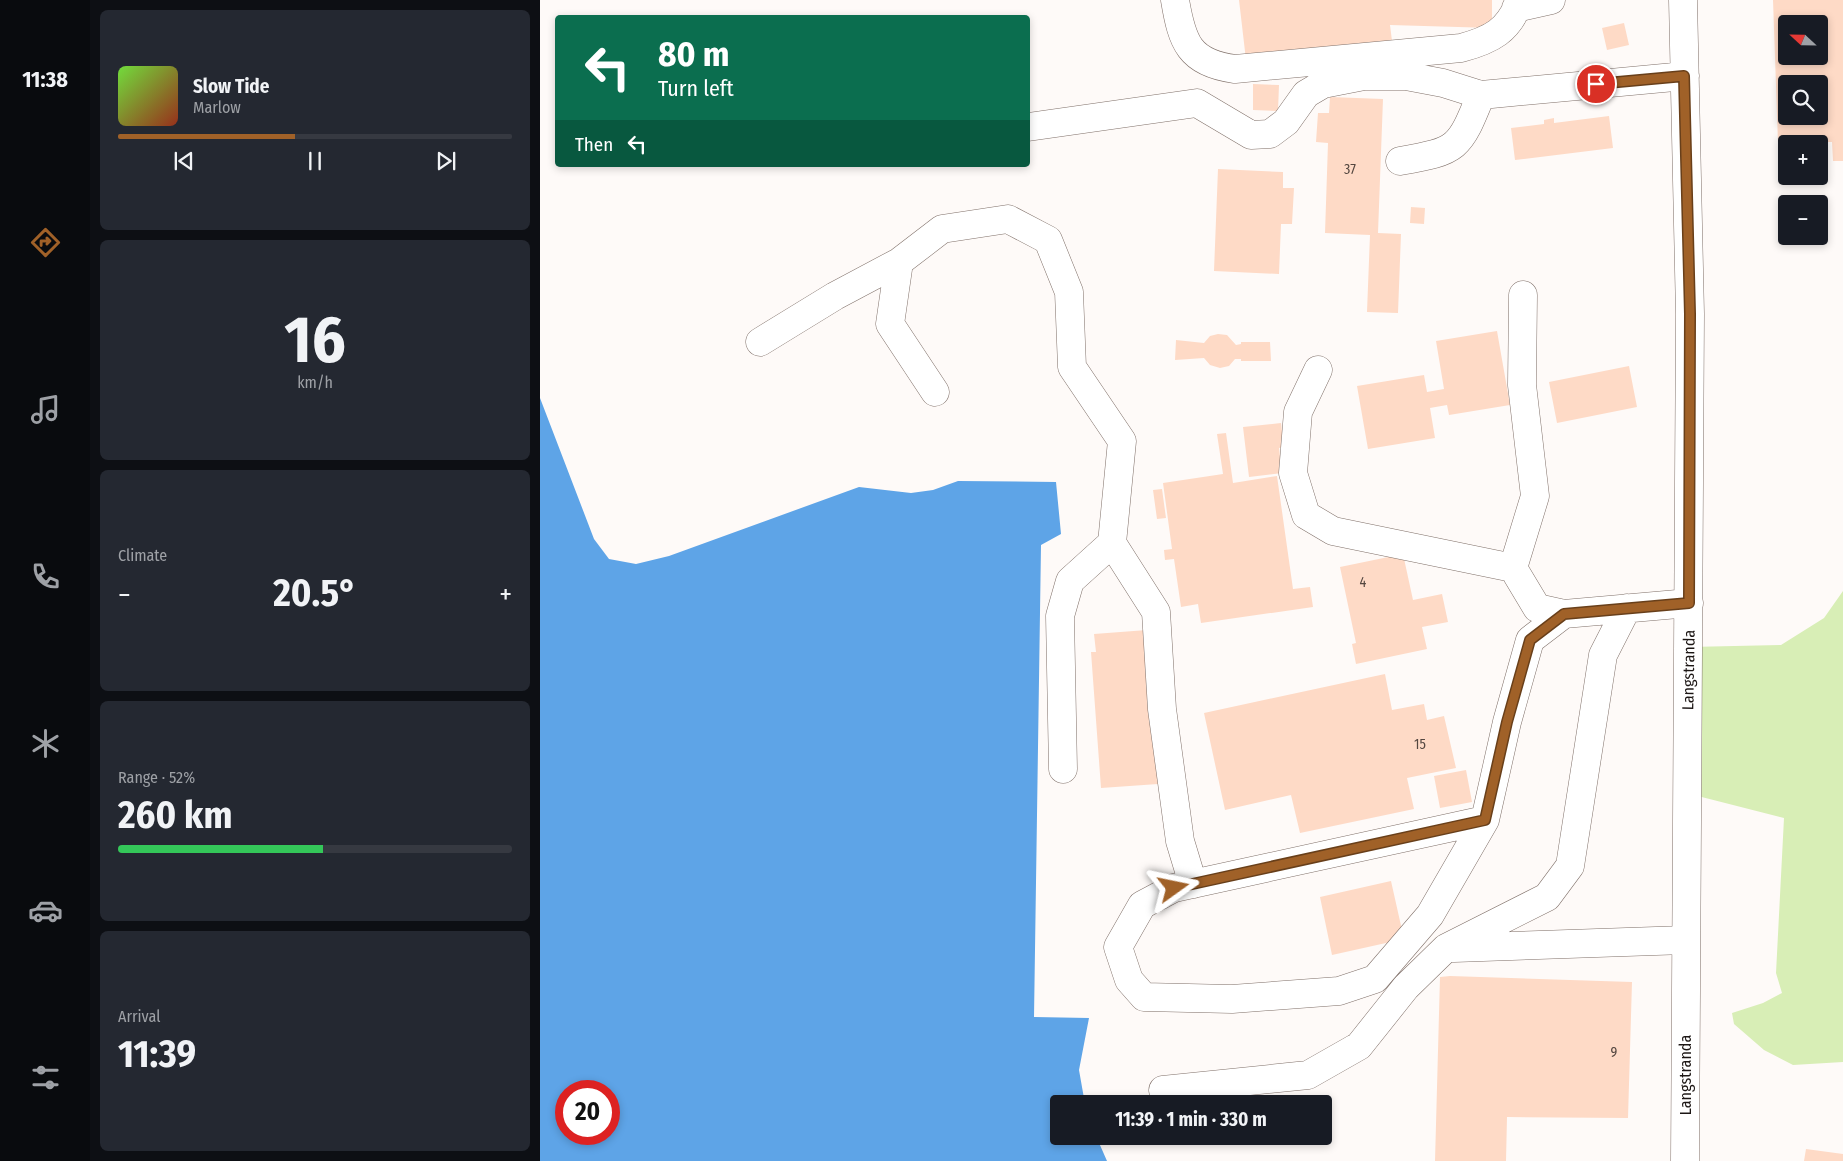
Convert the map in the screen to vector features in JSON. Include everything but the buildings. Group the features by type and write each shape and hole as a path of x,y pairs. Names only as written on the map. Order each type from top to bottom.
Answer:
{"street":[{"path":"1175,0 1179,25 1192,53 1216,66 1235,69 1461,48 1486,41 1504,28 1518,4 1551,0"},
{"name":"Langstranda","path":"1683,0 1690,314 1685,1161"},
{"path":"1030,127 1197,103 1251,136 1270,134 1286,122 1306,94 1323,84 1364,76 1406,76 1443,83 1481,95 1684,76"},
{"path":"1400,161 1435,155 1456,145 1467,131 1481,95"},
{"path":"760,342 835,296 899,262 942,229 1008,219 1048,240 1069,292 1072,367 1122,441 1112,543 1156,612 1162,709 1180,841 1194,884"},
{"path":"899,262 890,324 935,392"},
{"path":"1513,568 1535,496 1522,385 1523,295"},
{"path":"1318,370 1298,412 1294,473 1306,515 1333,531 1513,568 1537,608 1564,614 1689,603"},
{"path":"1062,769 1060,616 1070,581 1112,543"},
{"path":"1163,1090 1308,1075 1359,1046 1406,987 1446,948 1546,897 1570,866 1603,655 1627,608"},
{"path":"1485,820 1174,888 1142,905 1118,947 1129,980 1144,997 1232,999 1338,991 1375,979 1430,915 1485,820 1507,722 1530,640 1564,614"},
{"path":"1446,948 1685,940"}],"green space":[{"path":"1843,591 1843,1062 1793,1065 1764,1050 1734,1024 1732,1013 1763,1003 1782,993 1776,973 1784,818 1686,793 1689,647 1781,645 1824,618"}],"water":[{"path":"540,398 594,539 609,559 636,564 669,556 859,487 911,493 933,490 958,481 1056,482 1061,534 1041,545 1034,1017 1089,1018 1079,1070 1083,1095 1050,1095 1050,1145 1100,1145 1107,1161 540,1161"}],"route":[{"path":"1174,888 1485,820 1507,722 1530,640 1564,614 1689,603 1690,314 1684,76 1655,77 1596,84"}]}
